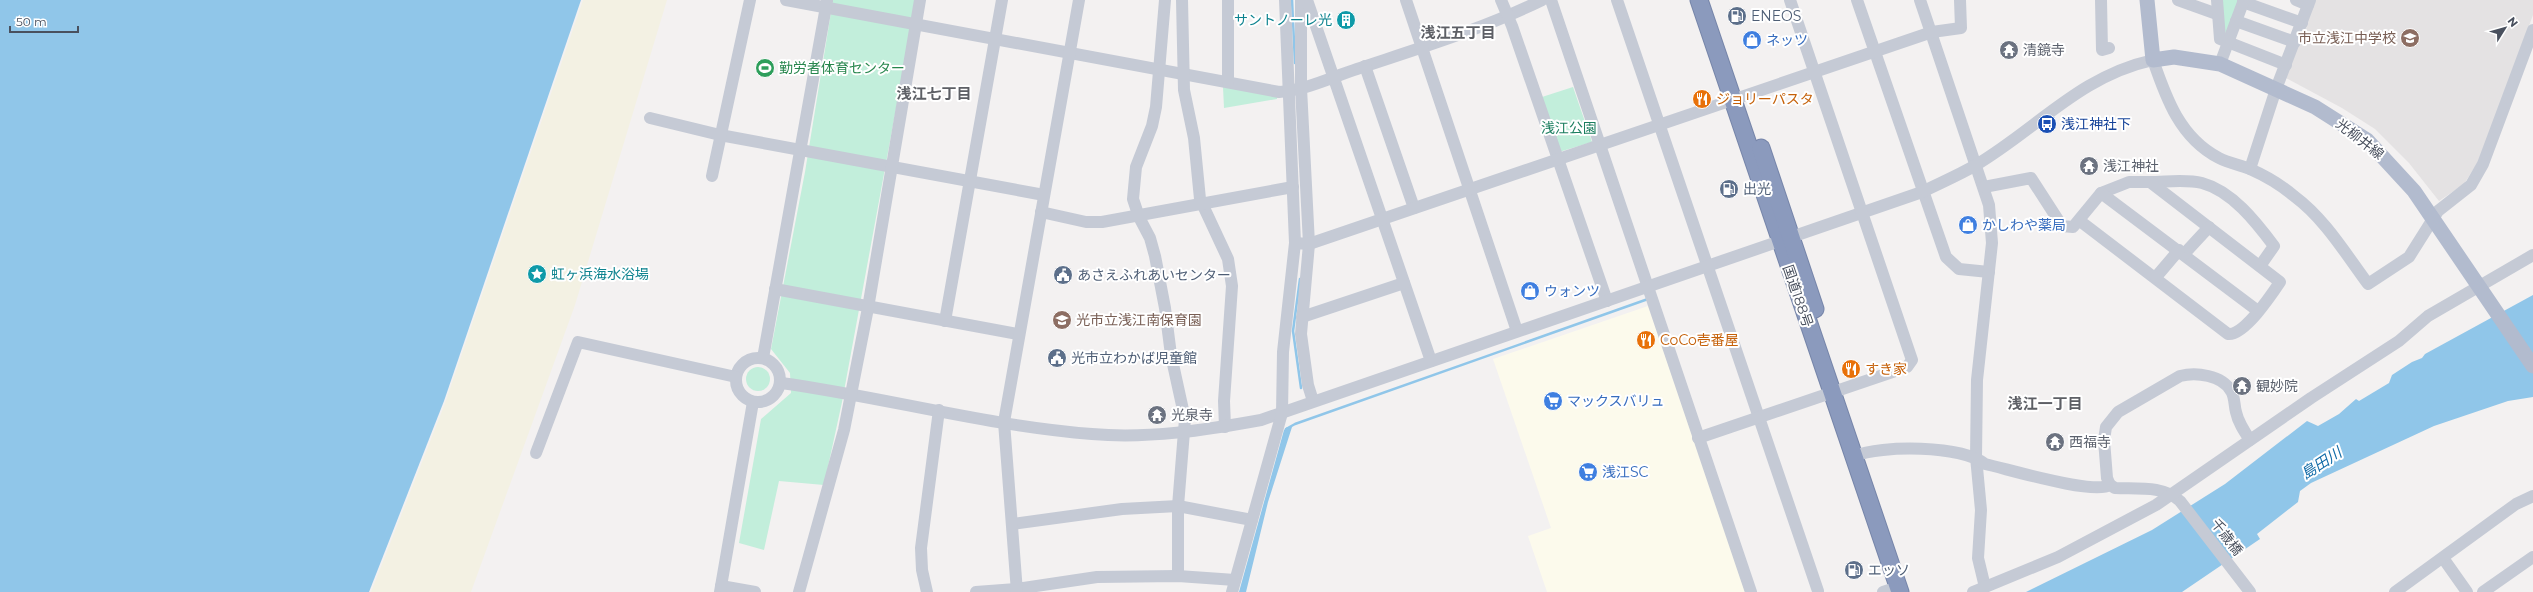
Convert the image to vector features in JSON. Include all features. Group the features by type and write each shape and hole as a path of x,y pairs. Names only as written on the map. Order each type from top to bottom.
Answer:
{"highway":[{"name":"国道188号","path":"1699,0 1738,99 1858,454 1897,591"},
{"name":"国道188号","path":"1710,0 1738,99"}],"main road":[{"path":"2147,0 2153,60"},
{"name":"光柳井線","path":"2153,60 2174,57 2220,64 2276,89 2334,118 2367,140 2392,165 2434,217 2533,366"}],"street":[{"path":"712,176 750,0"},
{"path":"786,0 827,4 916,23 1279,92 1301,88 1508,17 1542,0"},
{"path":"799,592 830,488 852,394 920,0"},
{"path":"945,321 968,181 1002,0"},
{"path":"1017,591 1004,422 1018,334 1079,0"},
{"path":"1165,0 1156,107 1152,126 1136,167 1133,183 1133,198 1139,217 1150,238 1155,256 1165,308 1171,355 1185,419 1178,506 1178,576"},
{"path":"1182,0 1185,74 1184,90 1194,138 1202,204 1220,239 1228,259 1232,286 1224,401 1225,427"},
{"path":"1228,0 1228,82"},
{"path":"976,592 1017,591 1097,577 1178,576 1234,586 1282,413 1283,352 1295,243 1285,0"},
{"path":"1301,0 1301,88 1309,244 1301,334 1308,385 1313,401"},
{"path":"1307,0 1430,361"},
{"path":"1406,0 1516,331"},
{"path":"1501,0 1559,160 1607,301"},
{"path":"1551,0 1647,288 1751,592"},
{"path":"1617,0 1759,416 1817,592"},
{"path":"1698,438 1759,416 1907,367 1912,360 1790,0"},
{"path":"1858,0 1922,192 1948,262 1959,269 1989,272"},
{"path":"1920,0 1977,165 1990,213 1992,243 1977,380 1976,457 1981,510 1978,558 1985,587"},
{"path":"1295,243 1309,244 1932,32 1961,28 1960,0"},
{"path":"2102,0 2102,50 2109,48"},
{"path":"2178,0 2217,14"},
{"path":"2217,0 2220,39 2286,65"},
{"path":"2250,169 2276,89 2309,2 2296,0"},
{"path":"2220,64 2243,1 2302,23"},
{"path":"762,358 827,4"},
{"path":"2236,20 2295,42"},
{"path":"780,383 852,394 1004,422 1093,434 1185,432 1225,427 1261,420 1516,331 1708,268 1922,192 1977,165 2076,92 2128,65 2153,60 2170,107 2182,125 2204,149 2220,158 2250,169 2272,180 2312,211 2327,227 2368,284 2409,257 2438,211 2471,185 2484,164 2533,30"},
{"path":"1365,66 1414,208"},
{"path":"650,118 720,135 1044,195"},
{"path":"1984,187 2031,178 2062,226 2074,227 2101,193 2128,182 2201,182 2218,189 2252,218 2274,246 2260,266"},
{"path":"2080,221 2156,277 2228,334 2231,334 2246,324 2270,298 2280,282 2150,182"},
{"path":"1041,212 1094,222 1139,217 1292,187"},
{"path":"2101,193 2258,311"},
{"path":"2156,277 2181,252 2209,228"},
{"path":"1973,592 2058,558 2176,497 2250,440 2399,341 2428,316 2484,291 2533,255"},
{"path":"1302,317 1404,283"},
{"path":"775,289 868,308 1018,334"},
{"path":"536,453 578,342 736,377"},
{"path":"762,358 777,368 780,383 773,397 767,400 754,402 747,399 738,390 736,377 738,370 748,359 762,358"},
{"path":"2176,497 2154,489 2115,488 2110,485 2107,478 2105,455 2106,427 2118,412 2180,376 2188,374 2209,376 2226,385 2234,396 2236,414 2250,440"},
{"path":"754,402 721,589 755,592"},
{"path":"927,592 922,570 921,548 939,410"},
{"path":"1858,454 1873,450 1937,450 1976,457 1985,464 2068,483 2104,488 2110,485"},
{"path":"2395,592 2516,504 2533,496"},
{"name":"千歳橋","path":"2176,497 2250,592"},
{"path":"1012,524 1122,509 1178,506 1252,520"},
{"path":"2483,592 2533,557"},
{"path":"2443,558 2467,592"}],"shaded area":[{"path":"2315,0 2533,0 2533,15 2481,157 2464,184 2439,201 2409,163 2375,129 2342,108 2286,78"},
{"path":"1648,306 1746,592 1547,592 1528,536 1551,528 1493,359"}],"green space":[{"path":"833,0 916,0 842,402 824,485 779,481 764,550 739,543 761,419 791,393 790,373 771,349 805,172"},
{"path":"2219,0 2239,0 2226,36"},
{"path":"1223,87 1277,96 1277,99 1224,108"},
{"name":"浅江公園","path":"1573,87 1592,142 1559,152 1542,97"},
{"path":"758,367 767,370 770,379 767,388 758,391 749,388 746,379 749,370"}],"sand":[{"name":"虹ヶ浜海水浴場","path":"583,0 667,0 575,305 471,592 371,592 444,406"}],"water":[{"path":"0,0 581,0 444,401 369,592 0,592"},
{"name":"島田川","path":"2533,295 2533,397 2508,401 2434,426 2311,483 2300,491 2298,502 2257,534 2260,539 2182,592 2026,592 2152,530 2225,484 2307,421 2318,426 2339,414 2356,399 2359,401 2389,383 2392,375 2412,362 2422,358 2425,354"},
{"path":"1287,427 1292,427 1268,502 1246,592 1239,592 1284,430"}],"waterway":[{"path":"1292,0 1295,63"},
{"path":"1300,279 1293,331 1301,388"},
{"path":"1286,429 1295,424 1648,299"}],"place":[{"name":"ENEOS","path":"1737,16"},
{"name":"サントノーレ光","path":"1346,20"},
{"name":"市立浅江中学校","path":"2410,38"},
{"name":"ネッツ","path":"1752,40"},
{"name":"清鏡寺","path":"2009,50"},
{"name":"勤労者体育センター","path":"765,68"},
{"name":"ジョリーパスタ","path":"1702,99"},
{"name":"浅江神社下","path":"2047,124"},
{"name":"浅江神社","path":"2089,166"},
{"name":"出光","path":"1729,189"},
{"name":"かしわや薬局","path":"1968,225"},
{"name":"虹ヶ浜海水浴場","path":"537,274"},
{"name":"あさえふれあいセンター","path":"1063,275"},
{"name":"ウォンツ","path":"1530,291"},
{"name":"光市立浅江南保育園","path":"1062,320"},
{"name":"CoCo壱番屋","path":"1646,340"},
{"name":"光市立わかば児童館","path":"1057,358"},
{"name":"すき家","path":"1851,369"},
{"name":"観妙院","path":"2242,386"},
{"name":"マックスバリュ","path":"1553,401"},
{"name":"光泉寺","path":"1157,415"},
{"name":"西福寺","path":"2055,442"},
{"name":"浅江SC","path":"1588,472"},
{"name":"エッソ","path":"1854,570"}],"district":[{"name":"浅江五丁目","path":"1458,32"},
{"name":"浅江七丁目","path":"934,93"},
{"name":"浅江一丁目","path":"2045,403"}]}
